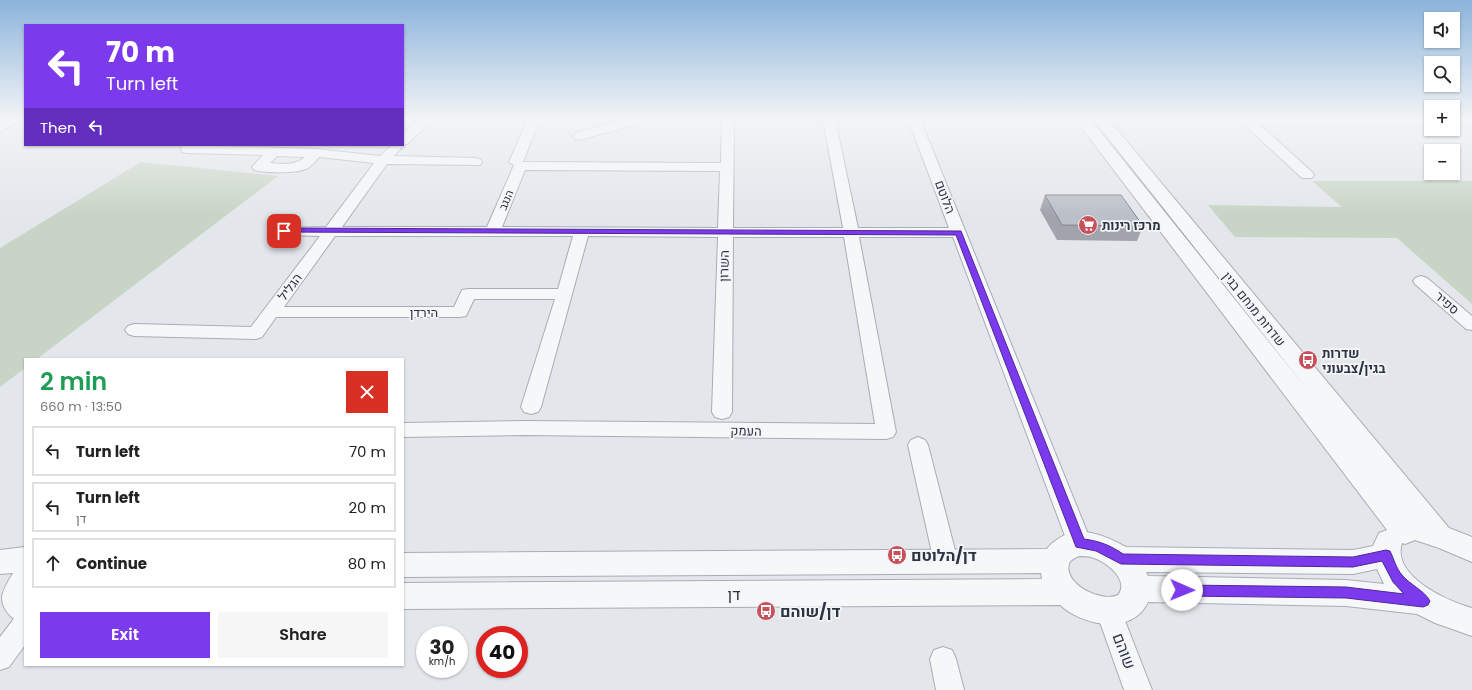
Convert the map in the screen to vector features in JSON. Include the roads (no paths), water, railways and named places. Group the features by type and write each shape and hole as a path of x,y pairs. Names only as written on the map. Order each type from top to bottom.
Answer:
{"street":[{"path":"249,151 316,153 357,156 383,160 475,162"},
{"name":"הגליל","path":"134,330 256,333 383,160 392,151"},
{"path":"516,162 521,151"},
{"name":"השרון","path":"722,412 727,151"},
{"path":"835,151 851,232"},
{"name":"הלוטם","path":"927,151 1080,544"},
{"name":"שדרות מנחם בגין","path":"1107,151 1405,532"},
{"name":"שדרות מנחם בגין","path":"1126,151 1439,535"},
{"path":"1281,151 1307,175"},
{"path":"272,152 259,167 287,168 303,165 316,153"},
{"name":"הנגב","path":"494,231 520,166 727,167"},
{"path":"284,231 959,233"},
{"path":"531,407 582,232"},
{"name":"העמק","path":"404,430 525,428 886,432 851,232"},
{"name":"ספיר","path":"1422,281 1472,325"},
{"name":"הירדן","path":"271,312 460,312 468,294 565,294"},
{"path":"918,445 946,562"},
{"path":"1468,625 1423,601 1408,590 1397,578 1386,555 1387,544 1394,536 1405,532 1420,532 1439,535 1472,550"},
{"path":"1073,544 1097,546 1110,551 1121,559 1133,574 1137,590 1134,599 1127,607 1115,611 1101,611 1086,607 1065,592 1055,576 1056,555 1073,544"},
{"path":"1121,559 1353,562 1386,555"},
{"path":"0,562 24,560"},
{"path":"404,565 1055,561"},
{"path":"1137,590 1346,593 1423,601"},
{"name":"דן","path":"404,596 1065,592"},
{"path":"0,658 19,604"},
{"name":"שוהם","path":"1109,611 1138,690"},
{"path":"942,658 950,690"}],"place":[{"name":"מרכז רינות","path":"1088,225"},
{"name":"שדרות בגין/צבעוני","path":"1308,360"},
{"name":"דן/הלוטם","path":"897,555"},
{"name":"דן/שוהם","path":"766,611"}]}
